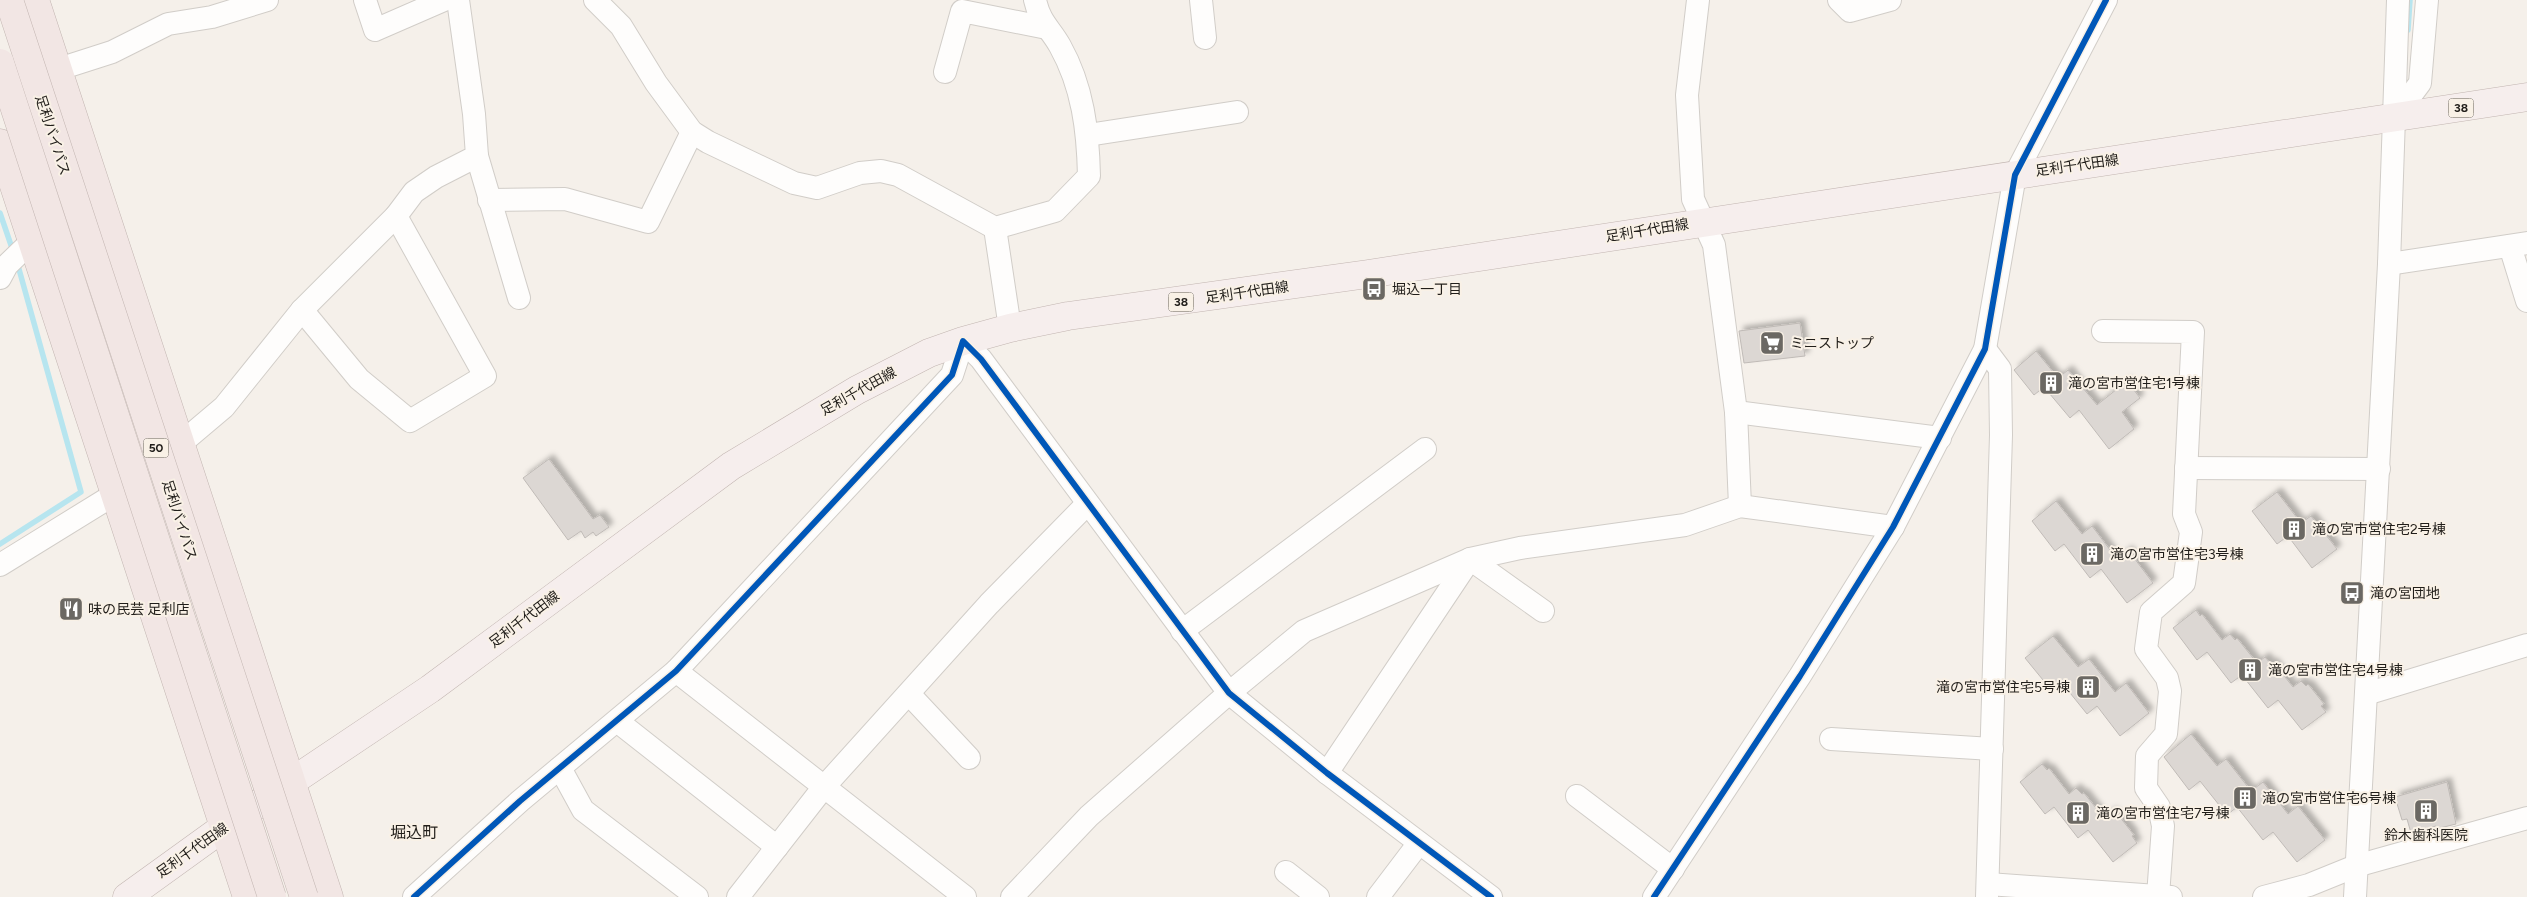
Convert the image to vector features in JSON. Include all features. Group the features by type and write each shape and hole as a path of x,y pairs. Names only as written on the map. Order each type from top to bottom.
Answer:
{"highway":[{"name":"足利バイパス","path":"9,0 304,897"},
{"name":"50","path":"36,0 179,446 328,897"},
{"name":"足利バイパス","path":"0,63 272,897"},
{"path":"0,142 246,897"}],"main road":[{"name":"足利千代田線","path":"127,897 224,827 430,689 731,466 856,390 929,353 1010,328 1068,316 1368,274 1705,221 2527,97"}],"street":[{"path":"59,69 112,52 168,24 212,17 267,0"},
{"path":"365,0 375,30 444,0"},
{"path":"458,0 474,114 477,156 519,298"},
{"path":"595,0 621,26 656,83 692,132 794,183 817,188 860,173 881,171 898,175 996,228 1010,328"},
{"path":"996,228 1055,211 1066,202 1088,176 1088,135 1077,81 1060,45 1038,16 1035,0"},
{"path":"1201,0 1205,38"},
{"path":"1698,0 1687,95 1693,199 1705,221 1714,245 1736,412 1740,506"},
{"path":"1839,0 1850,11 1890,0"},
{"path":"1654,897 1800,676 1893,527 1985,349 2015,175 2106,0"},
{"path":"2355,897 2390,264 2398,0"},
{"path":"2394,118 2420,83 2427,0"},
{"path":"945,72 962,11 1047,28"},
{"path":"1088,135 1237,112"},
{"path":"489,200 565,199 648,222 692,132"},
{"path":"179,446 224,407 302,310 396,216 414,192 436,177 477,156"},
{"path":"302,310 358,379 410,421 486,376 396,216"},
{"path":"0,278 7,265 33,240"},
{"path":"2390,264 2518,245 2527,301"},
{"path":"1985,349 2000,369 2000,495 1988,890 2167,897 2163,826 2159,807 2146,788 2147,756 2166,734 2170,691 2167,678 2146,649 2151,612 2184,583 2191,532 2184,514 2193,332 2103,331"},
{"path":"414,897 520,801 676,671 952,376 963,342 981,359 1229,693 1327,773 1491,897"},
{"path":"1736,412 1940,438"},
{"path":"1182,631 1425,449"},
{"path":"2186,468 2379,469"},
{"path":"0,565 115,494"},
{"path":"738,897 823,788 989,604 1087,504"},
{"path":"1012,897 1088,816 1229,693 1304,631 1470,559 1520,548 1685,525 1740,506 1893,527"},
{"path":"1470,559 1543,611"},
{"path":"1327,773 1470,559"},
{"path":"2366,694 2527,646"},
{"path":"676,671 823,788 965,897"},
{"path":"909,694 969,758"},
{"path":"617,721 777,847"},
{"path":"1831,739 1992,749"},
{"path":"560,768 583,810 697,897"},
{"path":"1577,796 1672,870"},
{"path":"2264,897 2309,885 2356,866 2527,818"},
{"path":"1378,897 1420,843"},
{"path":"1286,872 1318,897"}],"building":[{"name":"ミニストップ","path":"1800,323 1805,356 1744,363 1739,331"},
{"path":"2036,351 2058,378 2068,370 2097,405 2127,381 2140,398 2122,412 2134,429 2109,449 2079,410 2070,418 2044,387 2034,395 2014,370"},
{"path":"549,459 593,519 600,515 609,527 596,536 593,532 585,538 581,531 568,540 523,478"},
{"name":"滝の宮市営住宅2号棟","path":"2277,492 2301,523 2311,516 2337,549 2312,568 2288,536 2277,544 2252,511"},
{"name":"滝の宮市営住宅3号棟","path":"2056,501 2082,534 2092,526 2117,559 2128,550 2153,583 2127,603 2101,569 2090,578 2064,544 2055,551 2032,521"},
{"name":"滝の宮市営住宅4号棟","path":"2196,610 2200,616 2202,614 2222,640 2230,634 2235,640 2237,638 2257,663 2265,657 2271,664 2273,662 2293,687 2301,681 2306,686 2308,684 2324,704 2321,706 2326,712 2302,730 2278,700 2268,708 2242,675 2231,683 2207,652 2197,660 2173,628"},
{"name":"滝の宮市営住宅5号棟","path":"2053,636 2078,667 2089,659 2115,692 2126,683 2149,713 2120,736 2097,706 2087,714 2062,683 2052,691 2025,658"},
{"name":"滝の宮市営住宅6号棟","path":"2191,734 2217,766 2226,759 2251,791 2263,782 2288,814 2298,806 2325,840 2297,862 2273,832 2263,840 2237,807 2227,815 2200,781 2189,790 2164,757"},
{"name":"滝の宮市営住宅7号棟","path":"2042,764 2047,770 2049,768 2069,794 2076,788 2082,794 2084,793 2104,818 2112,811 2117,817 2119,816 2134,835 2132,836 2137,843 2113,862 2088,830 2078,838 2054,807 2045,814 2020,782"},
{"name":"鈴木歯科医院","path":"2447,782 2456,824 2436,829 2436,826 2411,833 2407,819 2402,820 2395,797"}],"waterway":[{"path":"2408,30 2410,0"},
{"path":"0,213 13,251"},
{"path":"0,544 81,492 17,262"}],"cycle path":[{"path":"1654,897 1800,676 1893,527 1985,349 2015,175 2106,0"},
{"path":"414,897 520,801 676,671 952,375 963,341 981,359 1229,693 1327,773 1491,897"}],"place":[{"name":"堀込一丁目","path":"1374,289"},
{"name":"ミニストップ","path":"1772,343"},
{"name":"滝の宮市営住宅1号棟","path":"2051,383"},
{"name":"滝の宮市営住宅2号棟","path":"2294,529"},
{"name":"滝の宮市営住宅3号棟","path":"2092,554"},
{"name":"滝の宮団地","path":"2352,593"},
{"name":"味の民芸 足利店","path":"71,609"},
{"name":"滝の宮市営住宅4号棟","path":"2250,670"},
{"name":"滝の宮市営住宅5号棟","path":"2088,687"},
{"name":"滝の宮市営住宅6号棟","path":"2245,798"},
{"name":"鈴木歯科医院","path":"2426,811"},
{"name":"滝の宮市営住宅7号棟","path":"2078,813"}],"district":[{"name":"堀込町","path":"414,832"}]}
